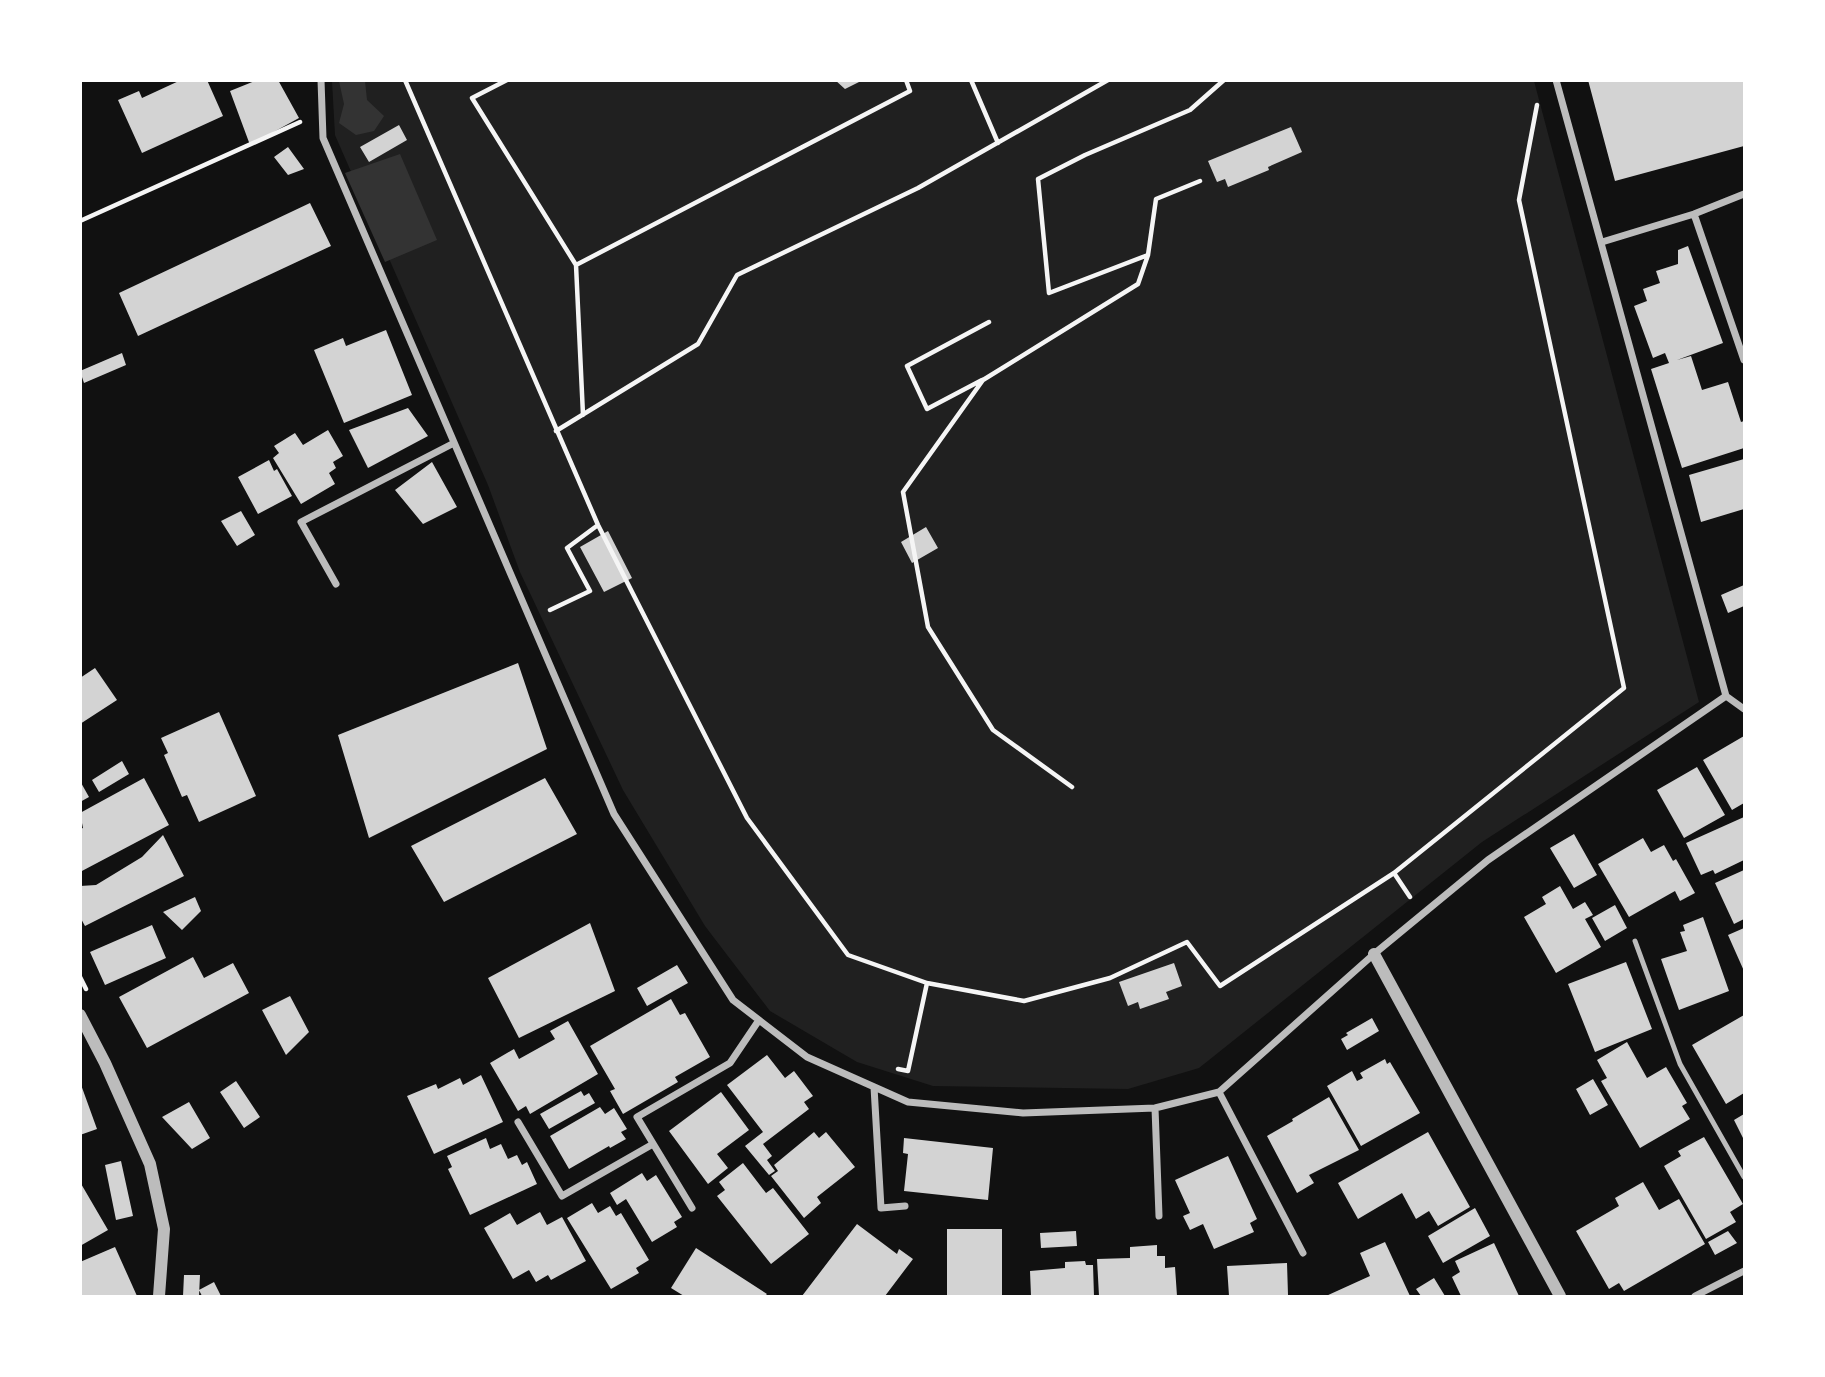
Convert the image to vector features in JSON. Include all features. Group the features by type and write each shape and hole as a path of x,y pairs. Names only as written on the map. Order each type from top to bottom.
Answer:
{"street":[{"path":"321,80 323,138 614,814 733,1000 807,1057 908,1102 1023,1113 1155,1108 1219,1092 1374,954 1488,860 1726,696"},
{"path":"1556,80 1726,696 1745,709"},
{"path":"1602,242 1694,214 1745,194"},
{"path":"1694,214 1745,360"},
{"path":"336,584 301,522 454,443"},
{"path":"1374,954 1560,1297"},
{"path":"80,1015 150,1164 164,1229 159,1297"},
{"path":"692,1208 637,1117 730,1063 759,1020"},
{"path":"874,1087 881,1208 905,1206"},
{"path":"1219,1092 1303,1253"},
{"path":"1155,1108 1159,1216"},
{"path":"518,1122 562,1196 653,1144"},
{"path":"1695,1297 1745,1271"}],"lane":[{"path":"1636,941 1680,1064 1745,1177"}],"path":[{"path":"405,80 598,525 747,818 848,955 927,983 1024,1001 1110,978 1187,942 1220,986 1394,873 1624,688 1518,200 1540,94"},
{"path":"507,80 472,99 576,265 583,415"},
{"path":"576,265 911,91 906,80"},
{"path":"971,80 998,143"},
{"path":"556,431 698,344 737,275 918,188 1108,80"},
{"path":"1148,255 1049,293 1038,179 1085,155 1190,110 1224,80"},
{"path":"80,221 322,112"},
{"path":"989,322 906,366 927,409 983,380 1138,284 1148,255 1156,199 1200,181"},
{"path":"983,380 904,492 929,627 993,730 1072,787"},
{"path":"530,620 590,591 567,548 598,525"},
{"path":"897,1068 908,1071 927,983"}],"shaded area":[{"path":"332,81 1534,81 1699,702 1482,842 1199,1068 1128,1089 933,1086 857,1062 770,1011 705,926 623,790 520,572 488,485 335,135"},
{"path":"339,81 365,81 367,100 384,116 374,131 356,135 339,123 344,104"},
{"path":"400,154 437,240 385,262 345,173"}],"building":[{"path":"181,80 207,80 223,116 142,153 118,100 139,91 142,98"},
{"path":"257,80 278,80 299,118 250,145 230,91"},
{"path":"835,80 863,80 845,89"},
{"path":"1588,80 1744,80 1744,146 1615,181"},
{"path":"399,125 407,140 369,162 360,147"},
{"path":"1291,127 1302,152 1268,167 1269,170 1228,187 1225,179 1217,182 1208,161"},
{"path":"288,147 304,169 288,175 274,157"},
{"path":"310,203 331,246 138,336 119,293"},
{"path":"1688,246 1723,343 1677,360 1691,356 1702,390 1728,382 1741,422 1744,421 1744,448 1682,468 1651,369 1669,363 1665,353 1653,358 1634,306 1647,301 1643,289 1660,283 1656,271 1678,264 1678,250"},
{"path":"386,330 412,395 344,423 314,350 343,338 346,346"},
{"path":"122,353 126,365 84,383 80,371"},
{"path":"408,408 428,436 368,468 349,430"},
{"path":"328,430 343,456 333,462 336,468 329,473 335,484 301,504 273,458 279,453 274,446 295,433 303,445"},
{"path":"1744,459 1744,509 1701,522 1689,475"},
{"path":"269,460 292,496 258,514 238,477"},
{"path":"432,462 457,507 423,524 395,490"},
{"path":"241,511 255,535 237,546 221,521"},
{"path":"926,527 938,548 912,563 901,542"},
{"path":"608,531 632,578 604,592 580,547"},
{"path":"1744,585 1744,606 1728,613 1721,595"},
{"path":"518,663 547,749 369,838 338,735"},
{"path":"95,668 117,700 80,724 80,678"},
{"path":"219,712 256,796 199,822 187,795 182,797 164,755 168,753 161,738"},
{"path":"1744,736 1744,803 1732,810 1703,760"},
{"path":"122,761 129,774 99,792 92,780"},
{"path":"1697,767 1725,815 1684,838 1657,790"},
{"path":"144,778 169,825 80,872 80,829 83,828 80,813"},
{"path":"545,778 577,834 444,902 411,846"},
{"path":"80,781 89,797 80,802"},
{"path":"1744,817 1744,860 1715,874 1713,870 1701,875 1686,843"},
{"path":"1574,834 1597,875 1574,888 1550,848"},
{"path":"163,835 184,876 85,926 80,917 80,886 96,885 142,857"},
{"path":"1643,838 1651,852 1664,845 1673,861 1676,859 1695,893 1680,901 1675,891 1629,917 1598,864"},
{"path":"1744,870 1744,919 1734,924 1715,883"},
{"path":"1560,886 1573,909 1585,902 1593,915 1585,919 1601,947 1556,973 1524,917 1546,904 1542,897"},
{"path":"195,897 201,911 182,930 163,912"},
{"path":"1615,905 1627,928 1605,941 1592,918"},
{"path":"1703,917 1729,991 1679,1010 1661,959 1687,951 1680,932 1685,931 1683,925"},
{"path":"590,923 615,991 519,1038 488,978"},
{"path":"152,925 166,958 105,985 90,952"},
{"path":"1744,928 1744,971 1728,935"},
{"path":"193,957 204,978 233,963 249,993 147,1048 119,997"},
{"path":"1626,962 1652,1029 1595,1052 1568,984"},
{"path":"1174,963 1182,986 1166,992 1169,999 1140,1009 1138,1002 1128,1006 1119,982"},
{"path":"677,965 688,983 647,1006 637,988"},
{"path":"290,996 309,1032 286,1055 262,1010"},
{"path":"671,999 680,1015 685,1013 710,1057 675,1077 678,1082 623,1114 610,1091 615,1089 590,1046"},
{"path":"1744,1015 1744,1093 1726,1104 1692,1045"},
{"path":"1372,1018 1379,1031 1347,1050 1341,1039 1348,1035 1346,1033"},
{"path":"568,1021 598,1074 530,1114 526,1106 518,1111 490,1063 514,1049 519,1059 555,1039 550,1031"},
{"path":"1627,1042 1647,1078 1666,1067 1687,1103 1682,1106 1690,1119 1640,1148 1601,1081 1607,1078 1597,1060"},
{"path":"767,1055 785,1078 794,1071 813,1096 804,1102 809,1109 763,1144 772,1156 767,1160 775,1171 769,1175 745,1146 763,1132 727,1085"},
{"path":"1385,1059 1387,1064 1390,1062 1420,1113 1361,1146 1327,1086 1352,1071 1357,1081 1363,1078 1360,1073"},
{"path":"481,1075 503,1122 434,1154 407,1096 436,1084 438,1089 460,1078 463,1085"},
{"path":"1593,1079 1608,1105 1590,1115 1576,1089"},
{"path":"236,1081 260,1117 244,1128 220,1092"},
{"path":"80,1082 97,1129 80,1135"},
{"path":"581,1091 584,1096 589,1093 595,1103 549,1129 540,1114"},
{"path":"721,1092 749,1130 717,1154 728,1168 708,1184 669,1131"},
{"path":"1329,1097 1359,1150 1309,1175 1314,1183 1297,1193 1267,1136"},
{"path":"189,1102 210,1138 192,1149 162,1117"},
{"path":"600,1107 605,1114 614,1108 627,1129 621,1132 626,1139 569,1169 550,1136"},
{"path":"1744,1114 1744,1140 1734,1120"},
{"path":"814,1132 819,1138 826,1132 855,1167 817,1197 821,1203 804,1218 771,1176 778,1171 774,1165"},
{"path":"1428,1132 1470,1207 1438,1226 1429,1211 1416,1219 1402,1193 1358,1219 1338,1183"},
{"path":"1704,1137 1743,1204 1730,1212 1736,1222 1706,1239 1664,1166 1681,1156 1678,1151"},
{"path":"486,1138 490,1149 501,1144 508,1159 517,1155 522,1165 527,1162 537,1184 470,1215 448,1169 452,1167 447,1156"},
{"path":"904,1138 993,1148 988,1200 904,1191 908,1154 903,1153"},
{"path":"1228,1156 1257,1219 1250,1223 1254,1232 1214,1249 1203,1224 1190,1230 1183,1216 1190,1213 1175,1180"},
{"path":"121,1161 133,1216 116,1220 105,1165"},
{"path":"743,1163 766,1193 773,1188 809,1234 771,1264 717,1196 725,1190 719,1182"},
{"path":"642,1173 647,1181 656,1175 682,1217 674,1222 677,1227 652,1242 626,1199 617,1205 610,1193"},
{"path":"80,1182 108,1230 80,1246"},
{"path":"1643,1182 1659,1210 1679,1199 1705,1244 1624,1291 1619,1283 1609,1289 1576,1231 1619,1206 1615,1198"},
{"path":"592,1203 598,1213 610,1206 616,1216 621,1213 649,1260 636,1268 639,1273 611,1289 567,1218"},
{"path":"1475,1208 1490,1236 1443,1263 1428,1236"},
{"path":"540,1212 547,1225 562,1217 586,1261 551,1280 548,1275 536,1282 529,1270 513,1279 484,1228 510,1213 517,1225"},
{"path":"857,1224 897,1254 899,1249 913,1259 885,1296 802,1296"},
{"path":"947,1229 1002,1229 1002,1296 947,1296"},
{"path":"1076,1231 1077,1246 1041,1248 1040,1233"},
{"path":"1728,1231 1737,1243 1715,1255 1708,1242"},
{"path":"1385,1242 1410,1296 1326,1296 1370,1276 1360,1253"},
{"path":"1494,1243 1519,1296 1461,1296 1452,1277 1460,1272 1455,1261"},
{"path":"1157,1245 1157,1256 1165,1256 1165,1268 1175,1267 1177,1296 1099,1296 1097,1259 1130,1258 1130,1247"},
{"path":"115,1247 137,1296 80,1296 80,1262"},
{"path":"696,1248 767,1294 684,1296 671,1288"},
{"path":"1085,1261 1086,1265 1093,1265 1094,1296 1031,1296 1030,1271 1065,1268 1065,1262"},
{"path":"1287,1263 1288,1295 1229,1296 1227,1266"},
{"path":"184,1275 200,1275 199,1296 183,1296"},
{"path":"1434,1278 1445,1296 1421,1296 1416,1289"},
{"path":"214,1282 221,1296 202,1296 199,1290"}]}
